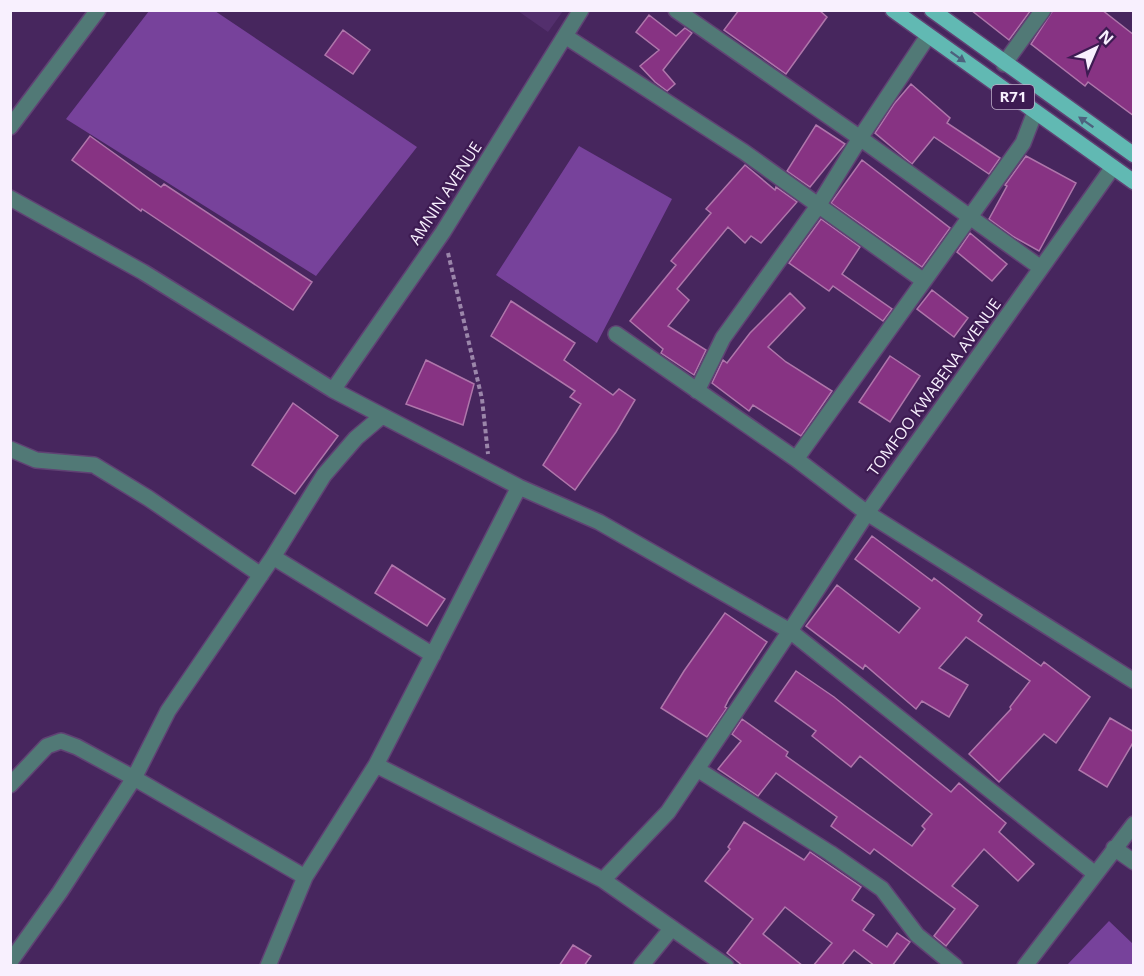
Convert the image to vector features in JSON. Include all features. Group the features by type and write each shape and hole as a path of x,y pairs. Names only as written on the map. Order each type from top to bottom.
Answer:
{"main road":[{"name":"R71","path":"893,10 1134,182"},
{"name":"R71","path":"941,13 1004,64 1134,155"}],"street":[{"path":"10,127 98,10"},
{"name":"AMNIN AVENUE","path":"333,390 443,232 581,10"},
{"path":"676,10 1041,268"},
{"path":"1004,64 1043,10"},
{"path":"565,36 744,152 924,281"},
{"path":"697,391 723,338 818,207 860,138 928,36"},
{"path":"796,459 1023,143 1035,112"},
{"name":"TOMFOO KWABENA AVENUE","path":"603,880 668,812 867,513 1113,167"},
{"path":"10,198 143,272 333,390 519,487 599,522 682,567 790,631 1094,873"},
{"path":"616,334 796,459 867,513 1134,681"},
{"path":"10,962 60,892 134,778 168,711 273,557 324,475 356,438 382,416"},
{"path":"10,449 36,460 94,465 148,498 261,575"},
{"path":"268,966 305,877 376,765 519,487"},
{"path":"273,557 433,655"},
{"path":"10,786 47,746 61,741 77,747 134,778 305,877"},
{"path":"376,765 603,880 726,966"},
{"path":"697,769 830,853 882,889 917,935 955,966"},
{"path":"1025,966 1094,873 1134,824"},
{"path":"1114,849 1134,862"},
{"path":"641,966 672,928"}],"path":[{"path":"443,232 482,399 490,471"}],"shaded area":[{"path":"149,11 215,11 417,147 316,276 66,119"},
{"path":"518,11 563,11 548,32"},
{"path":"579,146 672,199 597,343 496,275"},
{"path":"1109,921 1133,944 1133,965 1067,965"}],"building":[{"path":"739,10 819,10 827,17 786,74 724,30"},
{"path":"971,10 1031,10 1009,40"},
{"path":"1053,10 1102,10 1134,35 1134,116 1088,82 1085,86 1031,44"},
{"path":"649,15 676,36 685,28 692,33 663,70 675,84 667,91 640,66 659,50 636,32"},
{"path":"343,30 370,50 353,74 325,55"},
{"path":"911,84 950,118 947,123 1000,158 989,174 934,137 912,164 875,133 894,104"},
{"path":"816,125 845,144 810,187 787,171"},
{"path":"90,136 161,187 164,184 312,282 293,310 142,209 141,211 72,160"},
{"path":"1026,156 1076,183 1039,251 989,219 1007,186 1005,185"},
{"path":"862,160 950,228 922,267 831,203"},
{"path":"745,165 775,190 776,187 797,202 761,243 751,236 745,243 728,227 677,289 689,300 668,326 706,350 694,375 661,353 663,349 630,321 676,265 671,261 711,213 706,209"},
{"path":"821,219 860,247 842,274 892,309 883,321 833,286 829,291 789,263"},
{"path":"970,233 1007,264 992,281 957,252"},
{"path":"932,290 968,318 954,337 917,309"},
{"path":"790,293 805,308 768,347 786,362 832,391 801,436 753,405 749,411 712,383 723,360 727,363 750,333"},
{"path":"511,301 575,343 564,360 613,395 619,389 635,400 616,432 575,490 543,465 581,404 570,397 575,391 491,336"},
{"path":"890,356 920,376 890,422 859,402"},
{"path":"426,360 474,384 463,425 406,404"},
{"path":"293,403 338,436 295,494 252,465"},
{"path":"872,536 932,581 934,578 982,615 978,621 1041,666 1044,662 1090,697 1056,743 1044,734 999,782 969,754 1011,709 1010,707 1030,681 966,637 939,668 968,685 949,717 922,701 916,709 865,665 863,669 806,626 837,585 899,633 920,608 855,559"},
{"path":"392,565 445,599 427,626 375,593"},
{"path":"725,613 767,642 707,737 661,708"},
{"path":"796,671 834,697 951,792 959,783 1006,823 999,832 1034,864 1018,881 984,849 952,886 978,906 946,946 934,936 955,909 874,849 870,854 831,826 837,817 776,773 758,796 718,769 741,741 732,734 742,719 788,752 786,756 912,846 925,829 922,826 932,814 860,756 851,767 812,736 816,731 775,701"},
{"path":"1110,718 1134,732 1134,741 1107,787 1079,770"},
{"path":"744,822 804,860 810,852 861,887 852,900 874,915 863,930 887,947 897,933 910,942 892,966 875,966 854,950 841,966 813,966 832,943 785,907 763,934 803,966 743,966 727,953 753,919 705,881 730,849 728,847"},
{"path":"573,945 591,956 584,966 559,966"}]}
